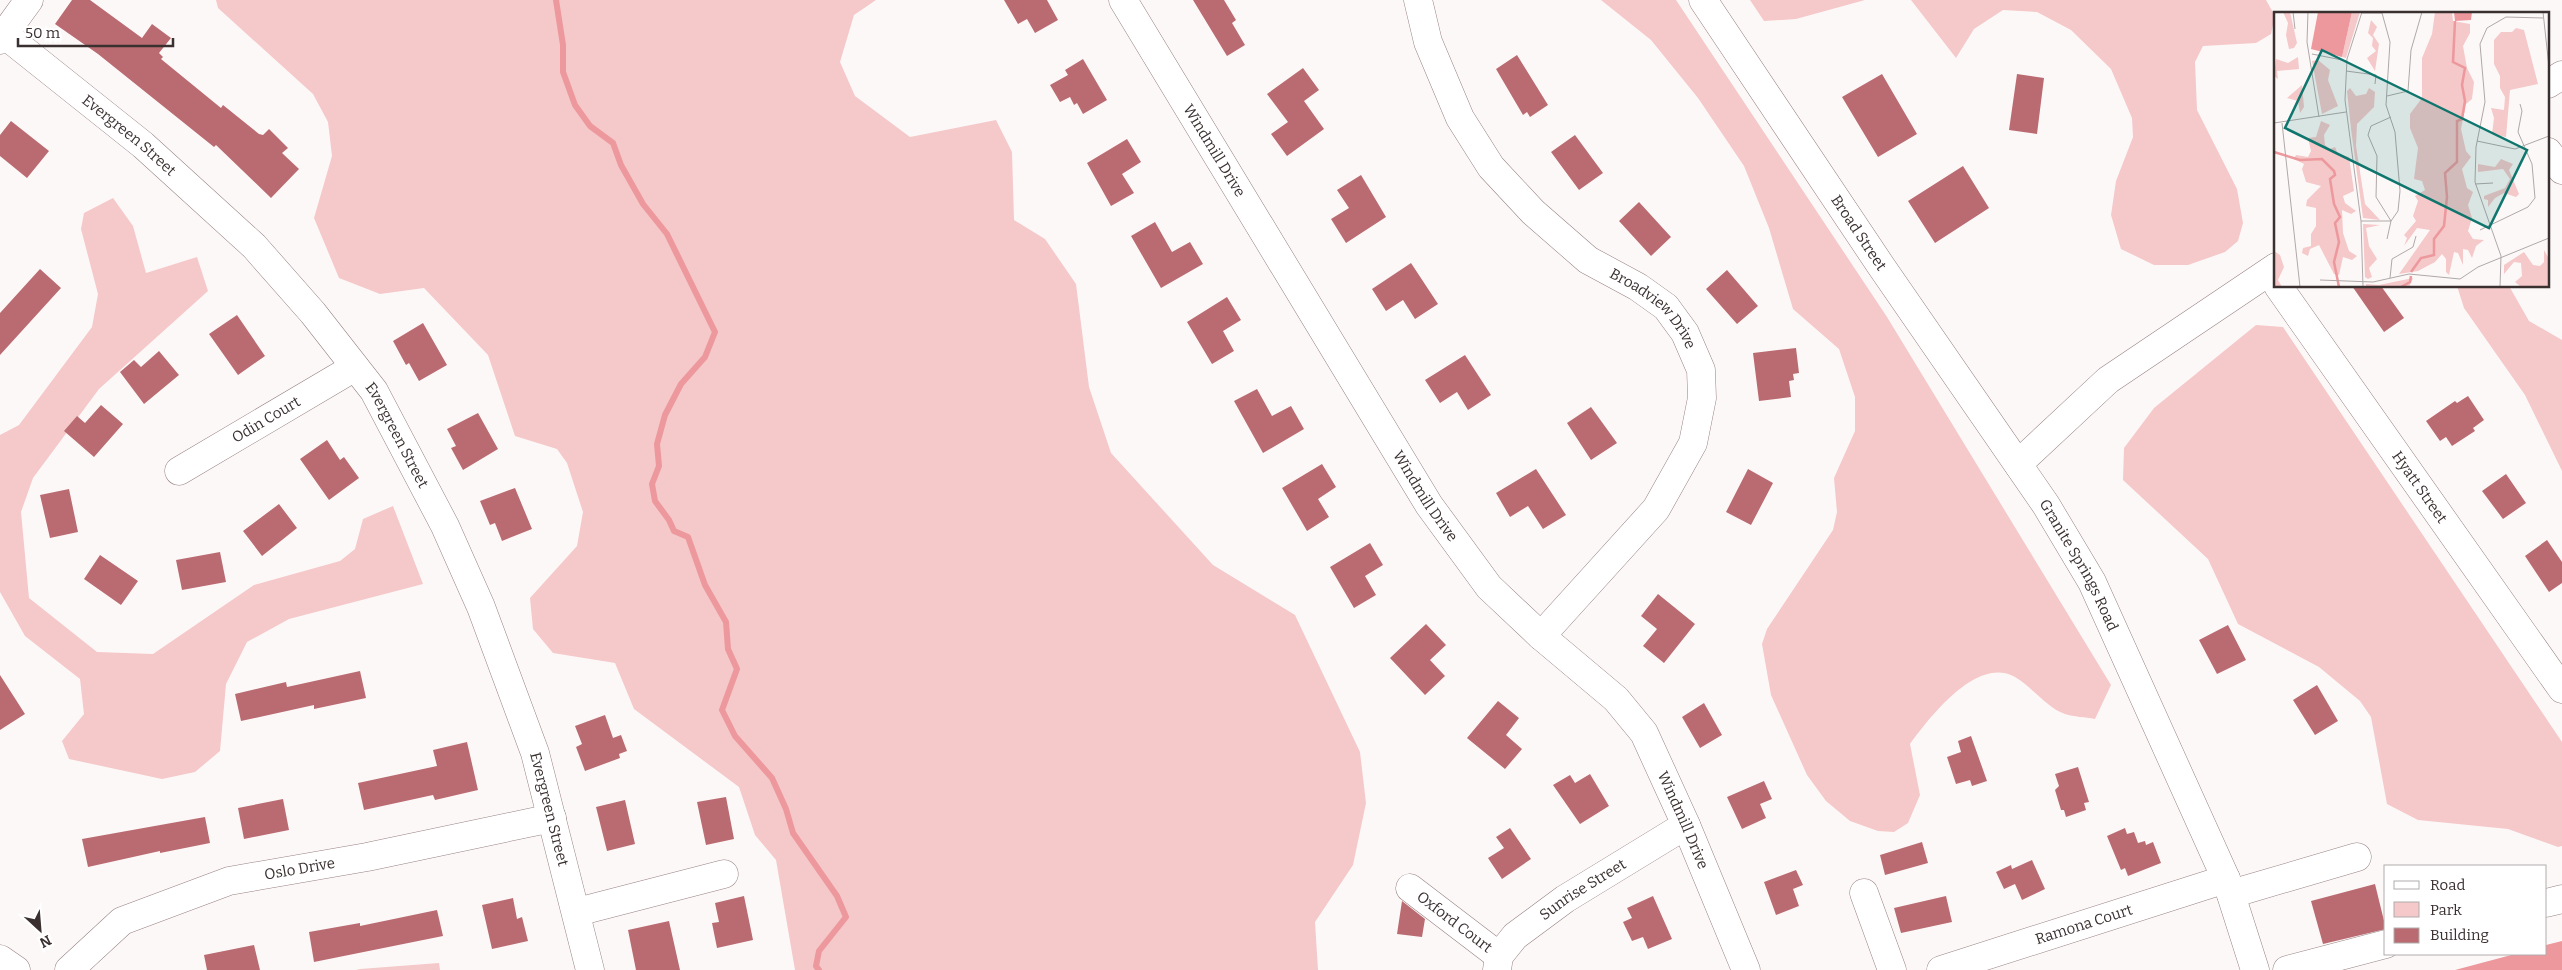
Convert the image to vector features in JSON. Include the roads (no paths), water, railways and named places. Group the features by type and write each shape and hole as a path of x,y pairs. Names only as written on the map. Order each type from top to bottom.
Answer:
{"street":[{"path":"2,36 29,0"},
{"name":"Windmill Drive","path":"1123,0 1429,505 1489,587 1541,636 1616,699 1644,733 1686,825 1746,970"},
{"name":"Broadview Drive","path":"1418,0 1428,42 1460,118 1491,167 1533,212 1588,260 1638,287 1666,306 1685,333 1701,370 1702,398 1693,443 1656,509 1541,636"},
{"name":"Broad Street","path":"1703,0 2018,464"},
{"name":"Evergreen Street","path":"2,36 143,145 254,246 313,313 374,391 449,535 481,607 535,753 577,912 590,970"},
{"path":"2550,83 2562,74"},
{"path":"2550,155 2562,170"},
{"path":"2018,464 2108,380 2274,277"},
{"name":"Hyatt Street","path":"2282,288 2562,689"},
{"name":"Odin Court","path":"179,472 355,367"},
{"name":"Granite Springs Road","path":"2018,464 2046,505 2092,582 2228,887 2255,970"},
{"name":"Oslo Drive","path":"69,970 122,921 229,881 367,857 552,818"},
{"name":"Sunrise Street","path":"1498,963 1515,936 1565,899 1686,825"},
{"name":"Ramona Court","path":"1941,970 2228,887 2357,857"},
{"path":"577,912 724,874"},
{"name":"Oxford Court","path":"1410,888 1498,963"},
{"path":"1864,893 1892,970"},
{"path":"2547,903 2562,899"},
{"path":"2287,970 2384,945"},
{"path":"0,959 16,970"}],"waterway":[{"path":"556,0 563,45 563,72 575,105 590,126 613,143 621,165 643,204 667,234 715,332 705,357 681,384 665,415 657,444 659,466 652,484 655,501 669,520 674,531 688,537 705,585 726,622 728,649 737,669 722,710 735,736 772,778 786,809 793,833 837,896 846,917 819,951 816,966 819,970"}]}
